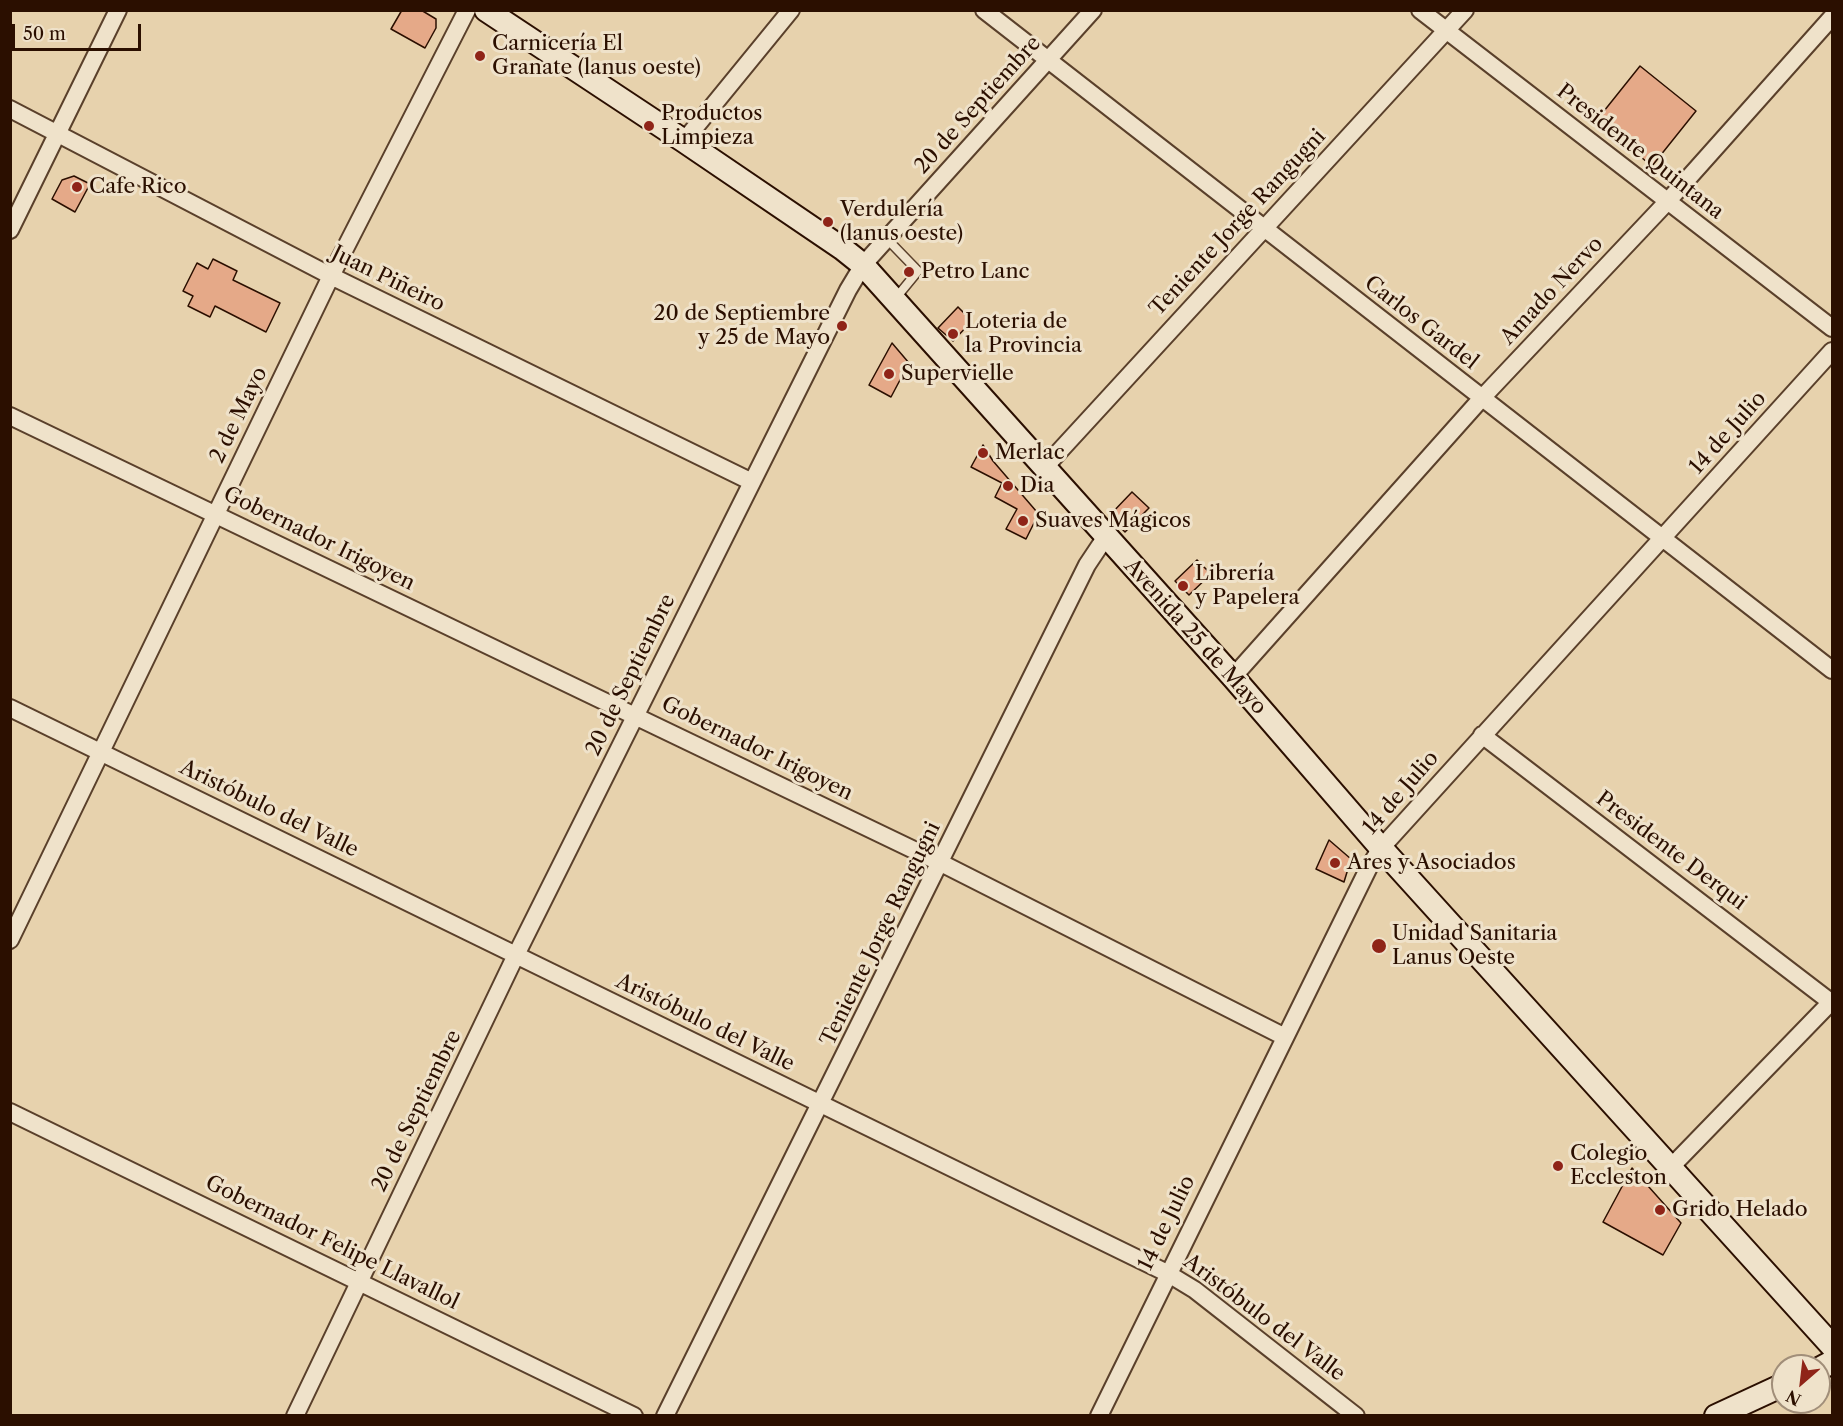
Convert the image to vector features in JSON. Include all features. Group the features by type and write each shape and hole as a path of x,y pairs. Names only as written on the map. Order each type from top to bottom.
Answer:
{"main road":[{"name":"Avenida 25 de Mayo","path":"486,10 684,141 863,265 1233,677 1381,848 1833,1346"},
{"path":"1716,1416 1771,1391"}],"street":[{"path":"10,230 118,10"},
{"name":"2 de Mayo","path":"10,940 331,276 467,10"},
{"path":"684,141 791,10"},
{"name":"Carlos Gardel","path":"984,10 1481,399 1833,669"},
{"name":"20 de Septiembre","path":"295,1416 516,955 750,482 863,265 1093,10"},
{"name":"Presidente Quintana","path":"1420,10 1833,328"},
{"name":"Teniente Jorge Rangugni","path":"1044,468 1466,10"},
{"name":"Amado Nervo","path":"1233,677 1481,399 1667,202 1833,17"},
{"name":"Juan Piñeiro","path":"10,109 331,276 750,482"},
{"name":"14 de Julio","path":"1099,1416 1167,1274 1381,848 1833,351"},
{"name":"Gobernador Irigoyen","path":"10,416 941,862 1285,1037"},
{"name":"Teniente Jorge Rangugni","path":"665,1416 1087,565 1106,538"},
{"name":"Aristóbulo del Valle","path":"10,708 1167,1274 1195,1290 1356,1416"},
{"name":"Presidente Derqui","path":"1482,735 1832,1002"},
{"path":"1671,1167 1832,1002"},
{"name":"Gobernador Felipe Llavallol","path":"10,1112 634,1416"}],"lane":[{"path":"887,239 918,271 895,300"}],"building":[{"path":"402,10 421,10 436,19 436,28 425,48 391,29"},
{"path":"1640,66 1696,111 1652,166 1596,121"},
{"path":"74,176 90,184 75,212 52,199 62,180"},
{"path":"213,259 237,271 233,280 280,303 266,332 215,306 210,317 188,306 193,296 183,291 197,263 208,269"},
{"path":"958,307 972,321 953,341 938,328"},
{"name":"Supervielle","path":"892,343 909,363 891,397 869,385"},
{"path":"983,445 993,461 1049,526 1036,519 1026,539 1006,529 1017,509 995,497 1002,483 971,467"},
{"path":"1132,492 1149,508 1125,532 1109,516"},
{"path":"1197,560 1211,574 1189,595 1175,581"},
{"name":"Ares y Asociados","path":"1329,840 1351,859 1344,882 1316,869"},
{"path":"1632,1168 1681,1223 1663,1255 1603,1222"}],"place":[{"name":"Carnicería El Granate (lanus oeste)","path":"480,56"},
{"name":"Productos Limpieza","path":"649,126"},
{"name":"Cafe Rico","path":"77,187"},
{"name":"Verdulería (lanus oeste)","path":"828,222"},
{"name":"Petro Lanc","path":"909,272"},
{"name":"20 de Septiembre y 25 de Mayo","path":"842,326"},
{"name":"Loteria de la Provincia","path":"953,334"},
{"name":"Supervielle","path":"889,374"},
{"name":"Merlac","path":"983,453"},
{"name":"Dia","path":"1008,486"},
{"name":"Suaves Mágicos","path":"1023,521"},
{"name":"Librería y Papelera","path":"1183,586"},
{"name":"Ares y Asociados","path":"1335,863"},
{"name":"Unidad Sanitaria Lanus Oeste","path":"1379,946"},
{"name":"Colegio Eccleston","path":"1558,1166"},
{"name":"Grido Helado","path":"1660,1210"}]}
